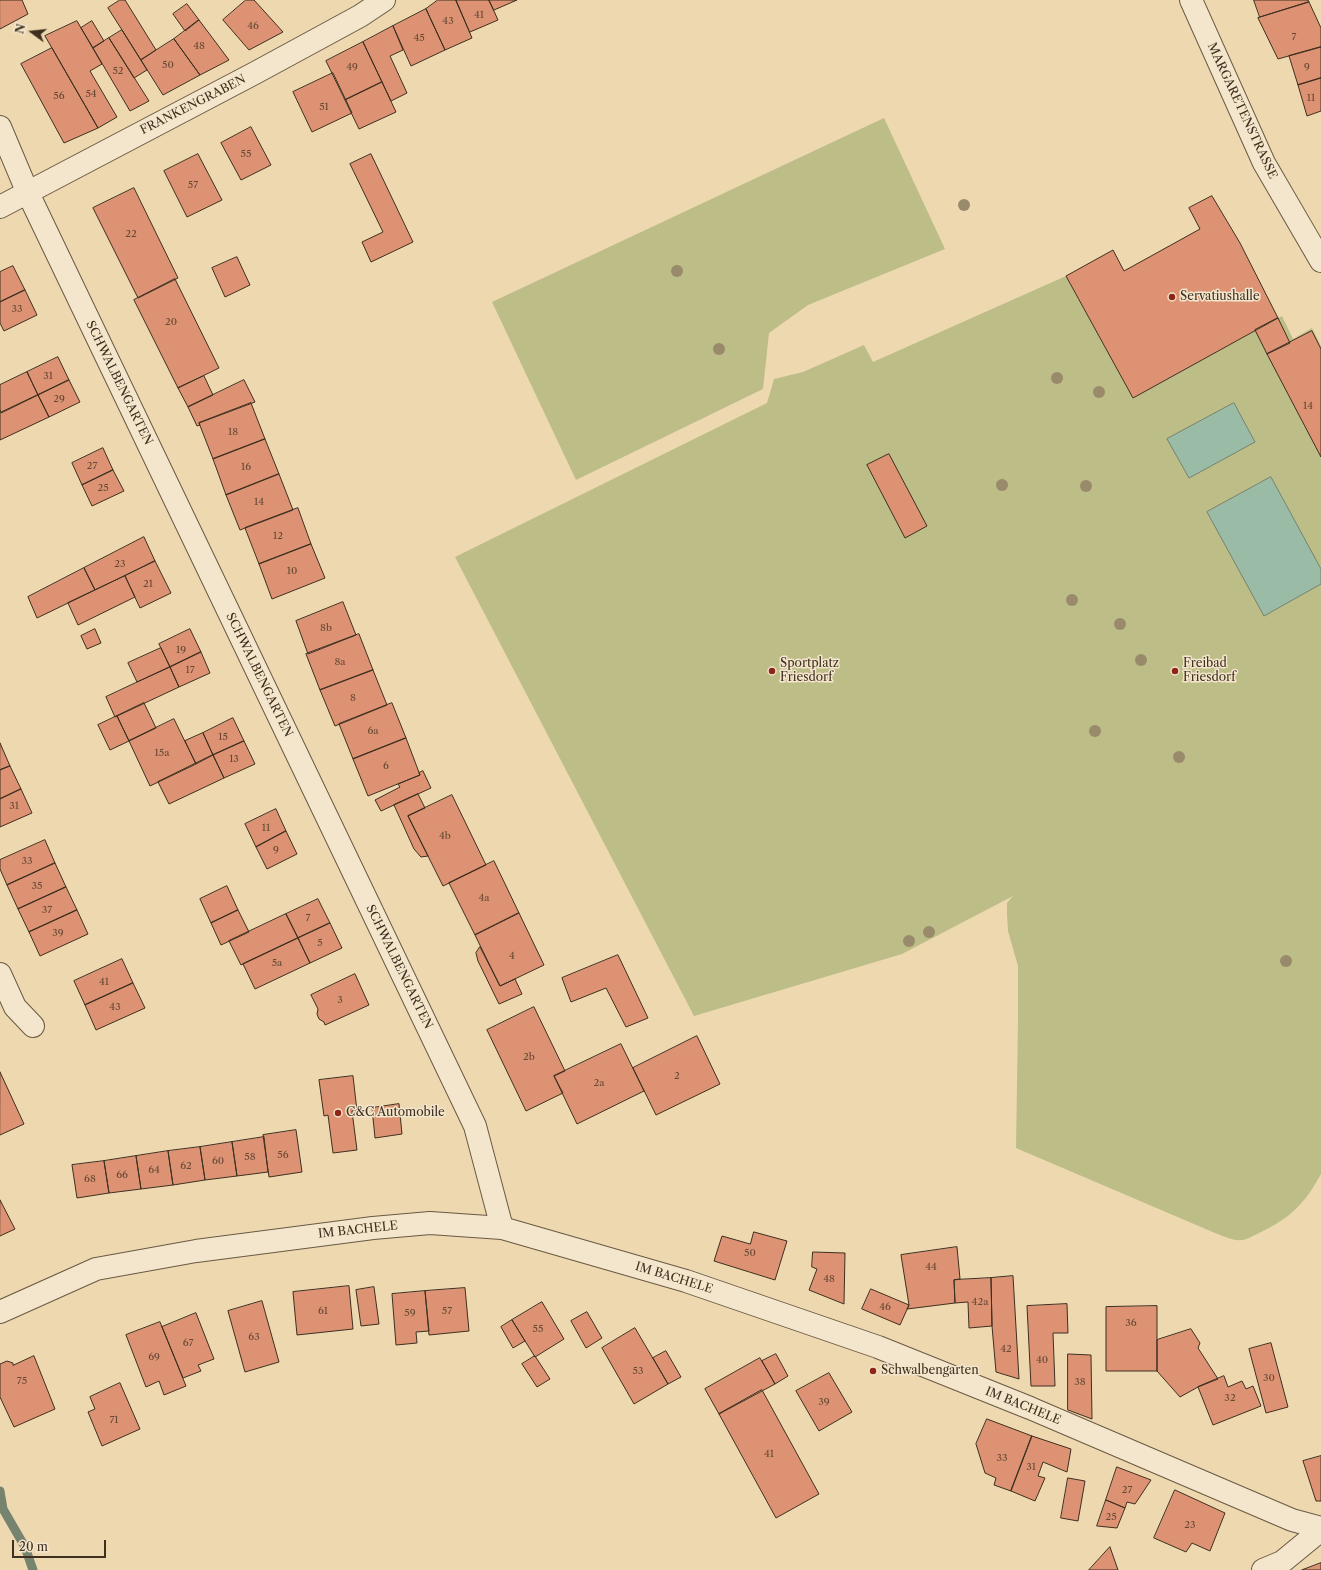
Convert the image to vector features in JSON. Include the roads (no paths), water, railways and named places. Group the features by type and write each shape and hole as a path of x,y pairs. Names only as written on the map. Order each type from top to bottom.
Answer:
{"street":[{"name":"FRANKENGRABEN","path":"0,206 255,73 360,16 384,0"},
{"name":"MARGARETENSTRASSE","path":"1191,0 1264,163 1321,261"},
{"name":"SCHWALBENGARTEN","path":"0,127 27,191 475,1126 502,1228"},
{"path":"0,974 14,1007 33,1026"},
{"name":"IM BACHELE","path":"0,1312 96,1270 196,1251 372,1228 430,1223 502,1228 686,1280 878,1347 1030,1408 1292,1520 1321,1529"},
{"path":"1263,1570 1282,1562 1321,1529"}],"waterway":[{"path":"0,1491 3,1509 25,1547 33,1570"}],"place":[{"name":"Servatiushalle","path":"1172,297"},
{"name":"Sportplatz Friesdorf","path":"772,671"},
{"name":"Freibad Friesdorf","path":"1175,671"},
{"name":"C&C Automobile","path":"338,1113"},
{"name":"Schwalbengarten","path":"873,1371"}]}
